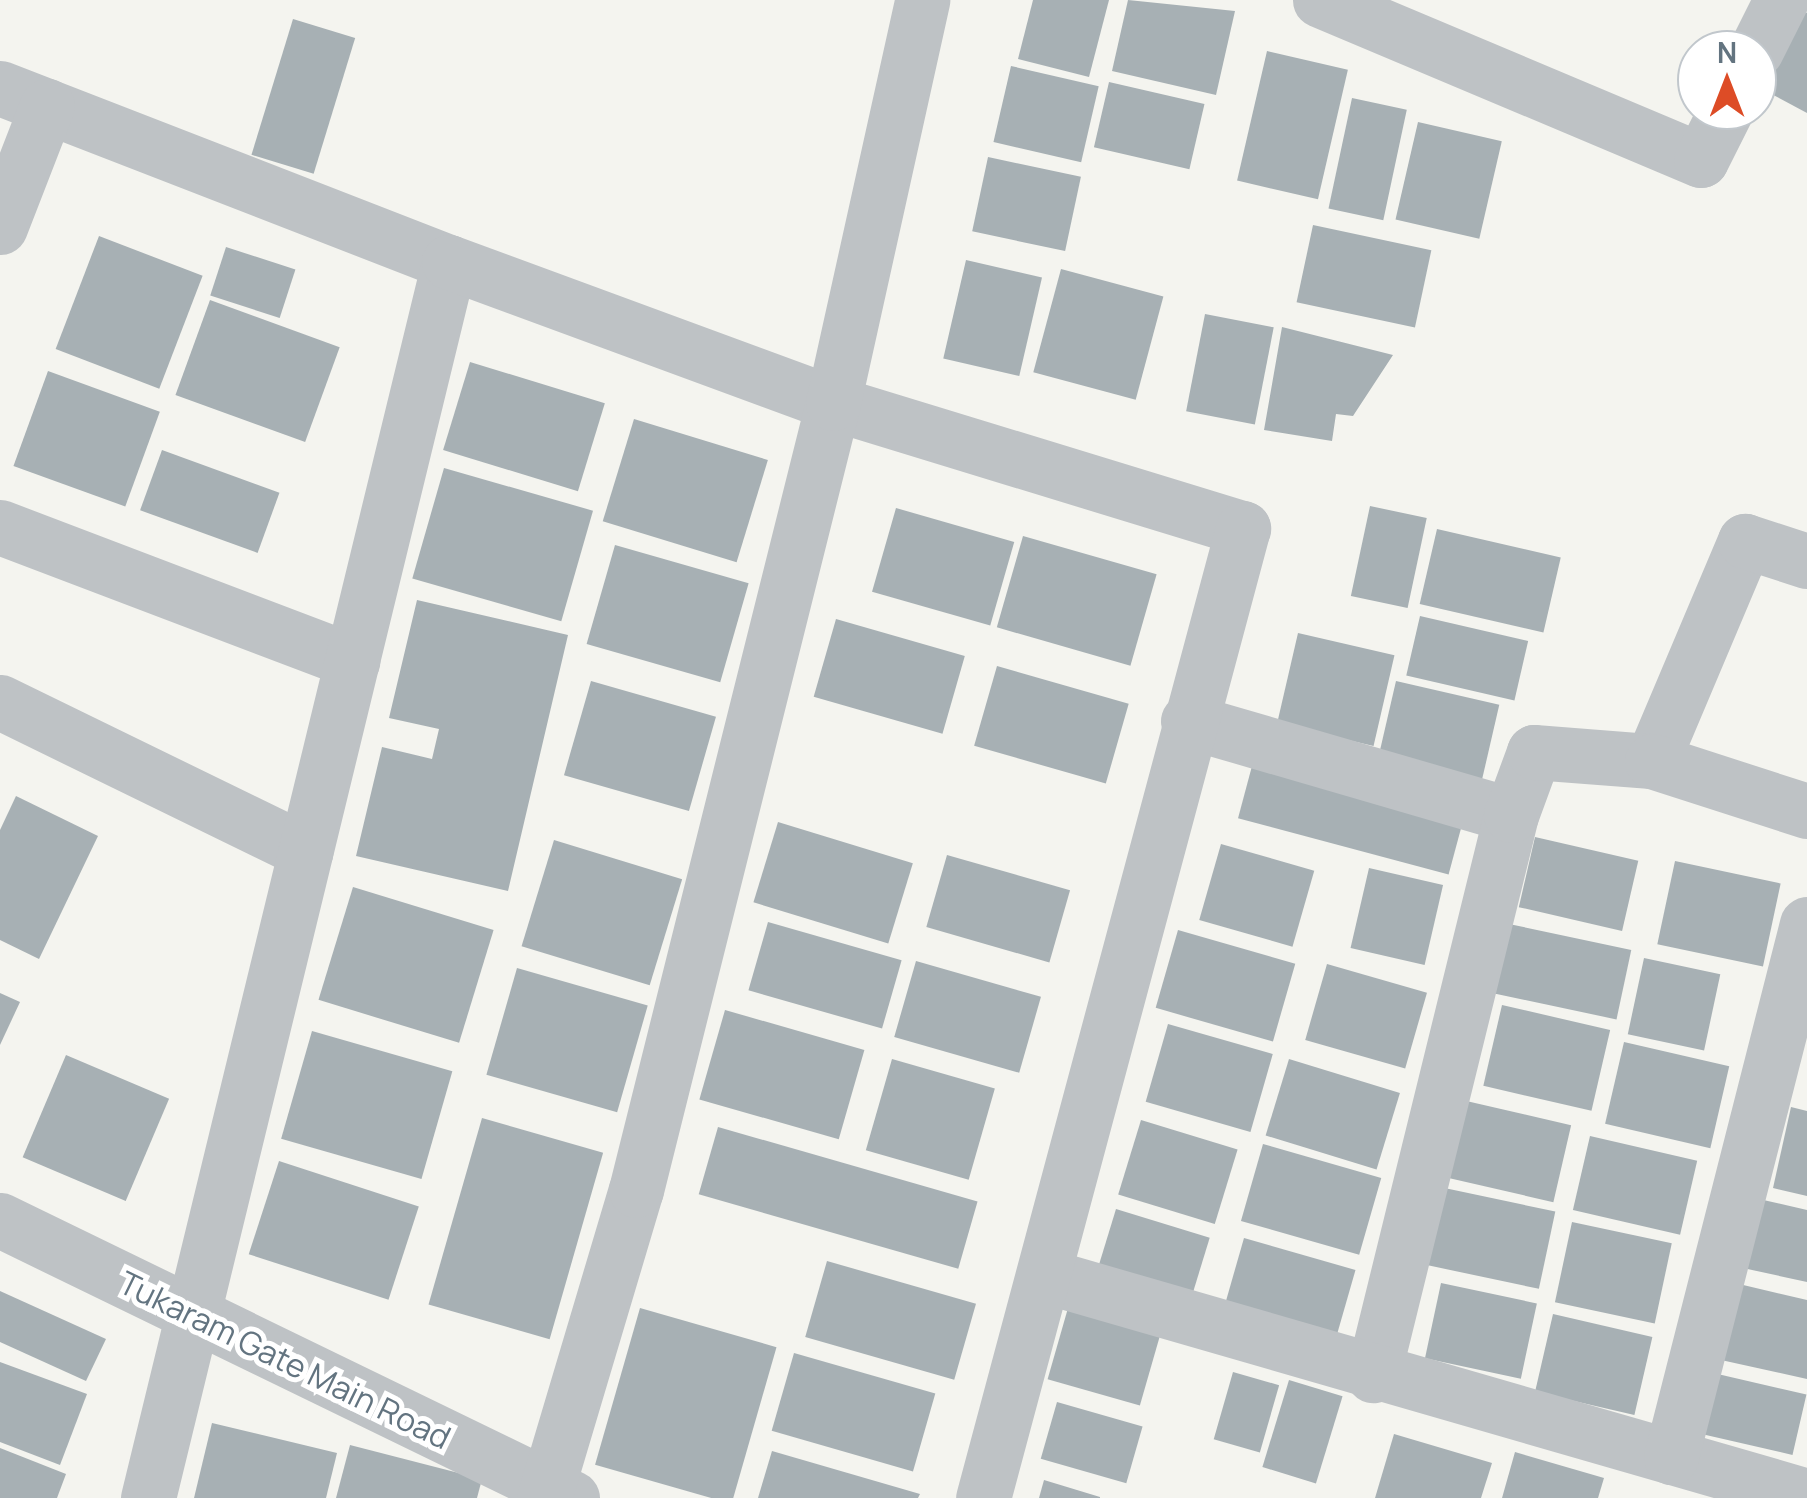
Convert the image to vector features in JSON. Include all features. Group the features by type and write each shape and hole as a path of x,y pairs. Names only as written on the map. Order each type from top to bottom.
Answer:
{"street":[{"path":"554,1494 636,1190 833,403 922,0"},
{"path":"1320,0 1407,16 1701,160 1716,130"},
{"path":"1766,30 1781,0"},
{"path":"0,227 23,97 449,262 833,403 1243,528 1188,721 1046,1276 984,1498"},
{"path":"148,1498 196,1317 449,262"},
{"path":"0,527 352,661"},
{"path":"1652,760 1745,541 1807,562"},
{"path":"0,702 306,851"},
{"path":"1188,721 1510,815"},
{"path":"1373,1375 1510,815 1534,752 1652,760 1807,812"},
{"path":"1670,1457 1807,924"},
{"name":"Tukaram Gate Main Road","path":"0,1220 554,1494"},
{"path":"1046,1276 1373,1375 1807,1496"}],"building":[{"path":"1033,0 1109,0 1089,77 1018,59"},
{"path":"1128,0 1235,11 1216,95 1112,71"},
{"path":"1804,11 1807,113 1777,97 1777,61"},
{"path":"293,19 355,38 314,174 251,155"},
{"path":"1267,51 1348,70 1318,199 1237,181"},
{"path":"1011,66 1099,86 1081,162 993,142"},
{"path":"1109,82 1204,104 1189,169 1094,147"},
{"path":"1352,98 1407,110 1383,220 1329,209"},
{"path":"1418,122 1502,141 1479,239 1396,219"},
{"path":"988,157 1081,177 1065,251 972,231"},
{"path":"1313,225 1431,250 1415,327 1297,302"},
{"path":"99,236 203,276 159,389 56,349"},
{"path":"226,247 295,270 280,318 210,296"},
{"path":"966,260 1042,278 1019,376 943,358"},
{"path":"1061,269 1163,296 1136,400 1033,372"},
{"path":"210,300 340,347 305,442 175,395"},
{"path":"1205,314 1274,327 1255,425 1186,411"},
{"path":"1282,327 1393,355 1353,416 1336,414 1332,441 1264,430"},
{"path":"470,362 605,403 578,491 443,450"},
{"path":"48,371 160,412 125,507 13,466"},
{"path":"634,419 768,460 737,562 603,521"},
{"path":"162,450 279,493 258,553 140,510"},
{"path":"444,468 593,511 561,621 412,579"},
{"path":"1370,506 1427,518 1408,608 1351,596"},
{"path":"896,508 1014,542 990,626 872,592"},
{"path":"1437,529 1561,558 1543,633 1420,604"},
{"path":"1023,536 1157,574 1130,666 997,627"},
{"path":"615,545 749,583 720,682 587,644"},
{"path":"417,600 568,635 508,891 356,856 382,747 432,759 439,729 389,718"},
{"path":"1420,616 1528,641 1514,700 1406,675"},
{"path":"836,619 965,656 942,734 814,697"},
{"path":"1298,633 1394,655 1374,746 1277,724"},
{"path":"997,666 1129,704 1106,784 974,746"},
{"path":"591,681 716,717 689,811 564,775"},
{"path":"1396,681 1499,705 1482,782 1378,758"},
{"path":"1252,766 1463,822 1449,875 1238,818"},
{"path":"16,796 98,836 39,959 0,940 0,830"},
{"path":"778,822 913,863 888,944 753,902"},
{"path":"1535,837 1638,861 1622,931 1519,907"},
{"path":"554,840 682,879 650,985 522,946"},
{"path":"1221,844 1314,871 1292,947 1199,920"},
{"path":"947,855 1070,890 1049,962 926,927"},
{"path":"1675,861 1781,883 1763,967 1657,944"},
{"path":"1369,868 1443,885 1425,965 1351,948"},
{"path":"353,887 494,930 459,1043 319,1000"},
{"path":"768,922 902,960 882,1029 748,990"},
{"path":"1509,924 1631,950 1617,1019 1494,993"},
{"path":"1178,930 1295,964 1273,1041 1156,1008"},
{"path":"1644,958 1720,974 1704,1051 1628,1034"},
{"path":"916,961 1041,997 1019,1073 894,1037"},
{"path":"1327,964 1427,993 1405,1069 1305,1040"},
{"path":"517,968 648,1005 617,1112 486,1075"},
{"path":"0,993 20,1002 0,1045"},
{"path":"1502,1005 1610,1030 1591,1111 1483,1086"},
{"path":"725,1010 864,1050 839,1139 699,1099"},
{"path":"1168,1024 1273,1054 1250,1132 1146,1102"},
{"path":"312,1031 452,1071 421,1179 281,1139"},
{"path":"1624,1042 1729,1066 1710,1148 1605,1124"},
{"path":"66,1055 169,1099 126,1201 23,1157"},
{"path":"892,1059 995,1088 969,1180 866,1150"},
{"path":"1289,1059 1400,1093 1377,1169 1266,1136"},
{"path":"1462,1100 1571,1125 1553,1202 1444,1177"},
{"path":"1791,1107 1807,1111 1807,1196 1773,1188"},
{"path":"482,1118 603,1153 550,1339 429,1304"},
{"path":"1141,1120 1238,1150 1215,1224 1118,1195"},
{"path":"718,1127 978,1201 958,1269 699,1194"},
{"path":"1590,1136 1697,1161 1680,1235 1573,1210"},
{"path":"1263,1144 1381,1178 1359,1255 1241,1221"},
{"path":"279,1161 419,1206 389,1300 249,1254"},
{"path":"1435,1186 1555,1212 1539,1289 1419,1263"},
{"path":"1759,1199 1807,1210 1807,1282 1743,1268"},
{"path":"1116,1209 1210,1238 1188,1309 1094,1281"},
{"path":"1572,1222 1672,1243 1655,1323 1555,1302"},
{"path":"1244,1238 1356,1270 1335,1341 1224,1309"},
{"path":"827,1261 976,1304 954,1380 805,1337"},
{"path":"1441,1283 1537,1303 1521,1379 1425,1358"},
{"path":"1739,1284 1807,1300 1807,1379 1721,1360"},
{"path":"0,1291 106,1339 86,1381 0,1342"},
{"path":"640,1308 776,1347 733,1498 711,1498 595,1465"},
{"path":"1068,1308 1160,1334 1140,1406 1048,1379"},
{"path":"1553,1314 1652,1337 1634,1415 1535,1392"},
{"path":"794,1353 935,1394 913,1471 772,1431"},
{"path":"0,1362 87,1394 60,1465 0,1442"},
{"path":"1233,1372 1279,1385 1260,1453 1214,1439"},
{"path":"1709,1372 1806,1394 1792,1455 1695,1432"},
{"path":"1289,1380 1343,1396 1316,1483 1262,1467"},
{"path":"1057,1402 1143,1427 1126,1483 1041,1459"},
{"path":"212,1423 337,1453 326,1498 194,1498"},
{"path":"1394,1434 1492,1463 1481,1498 1375,1498"},
{"path":"350,1445 482,1479 477,1498 336,1498"},
{"path":"0,1448 66,1474 57,1498 0,1498"},
{"path":"772,1451 920,1494 918,1498 758,1498"},
{"path":"1515,1452 1604,1478 1598,1498 1502,1498"},
{"path":"1044,1480 1100,1497 1100,1498 1039,1498"}]}
